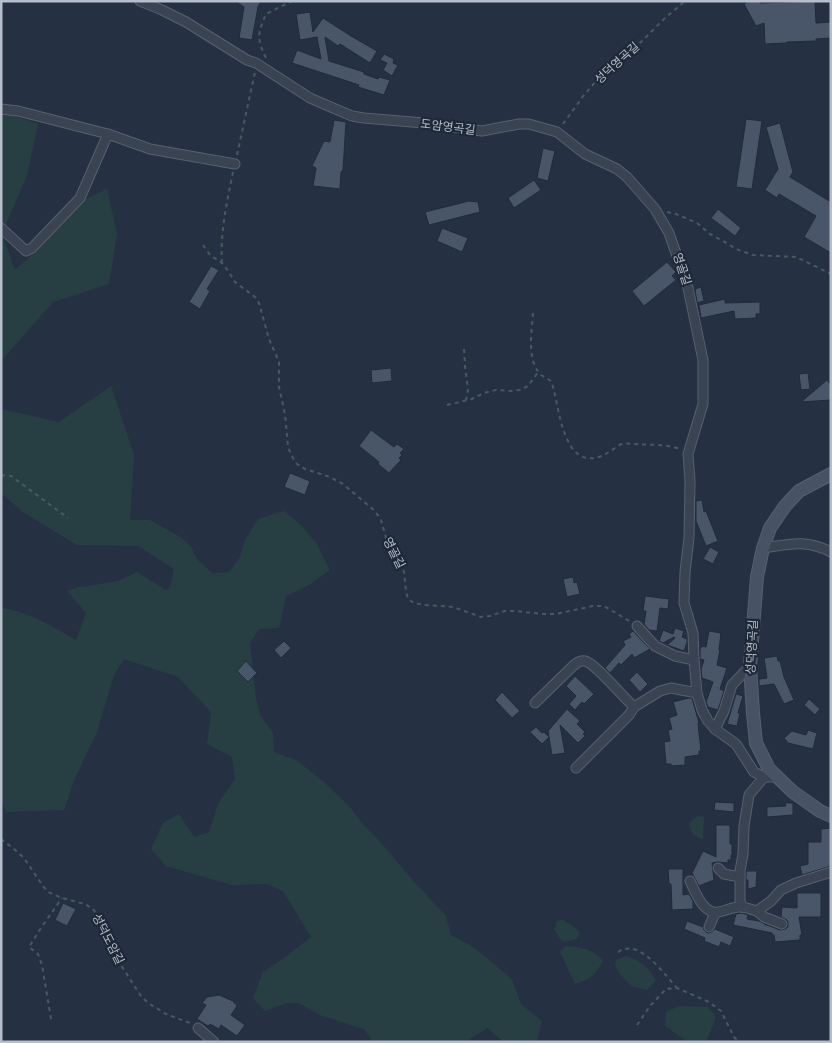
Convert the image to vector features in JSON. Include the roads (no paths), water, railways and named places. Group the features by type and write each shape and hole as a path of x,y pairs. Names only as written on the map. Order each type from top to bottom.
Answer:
{"main road":[{"name":"성덕영곡길","path":"831,474 800,491 784,506 770,528 763,548 757,577 750,666 756,743 769,769 793,792 820,811 831,816"}],"street":[{"name":"도암영곡길","path":"140,1 186,22 310,98 352,116 482,131 529,124 558,132 585,154 617,169 627,177 655,209"},
{"path":"1,109 18,111 108,134 150,149 235,164"},
{"path":"1,228 26,250 32,248 80,198 108,134"},
{"name":"영골길","path":"655,209 669,233 688,288 703,360 703,404 688,454 690,481 689,538 684,603 693,633 697,693 702,710 708,721 715,729 736,744 754,772 764,777"},
{"path":"763,548 801,542 820,546 831,552"},
{"path":"637,626 655,646 675,656 694,660"},
{"path":"535,703 574,665 580,661 585,661 594,667 634,707"},
{"path":"715,729 724,711 732,685 750,666"},
{"path":"576,768 629,715 634,707 660,691 670,688 697,693"},
{"path":"742,907 740,901 740,877 744,826 749,795 764,777 778,777"},
{"path":"718,868 724,874 740,877"},
{"path":"757,911 771,901 781,890 796,883 831,872"},
{"path":"690,881 702,905 711,912 717,913 730,908 742,907 757,911 764,917 782,924"},
{"path":"709,927 715,913"},
{"path":"198,1028 214,1042"}]}
